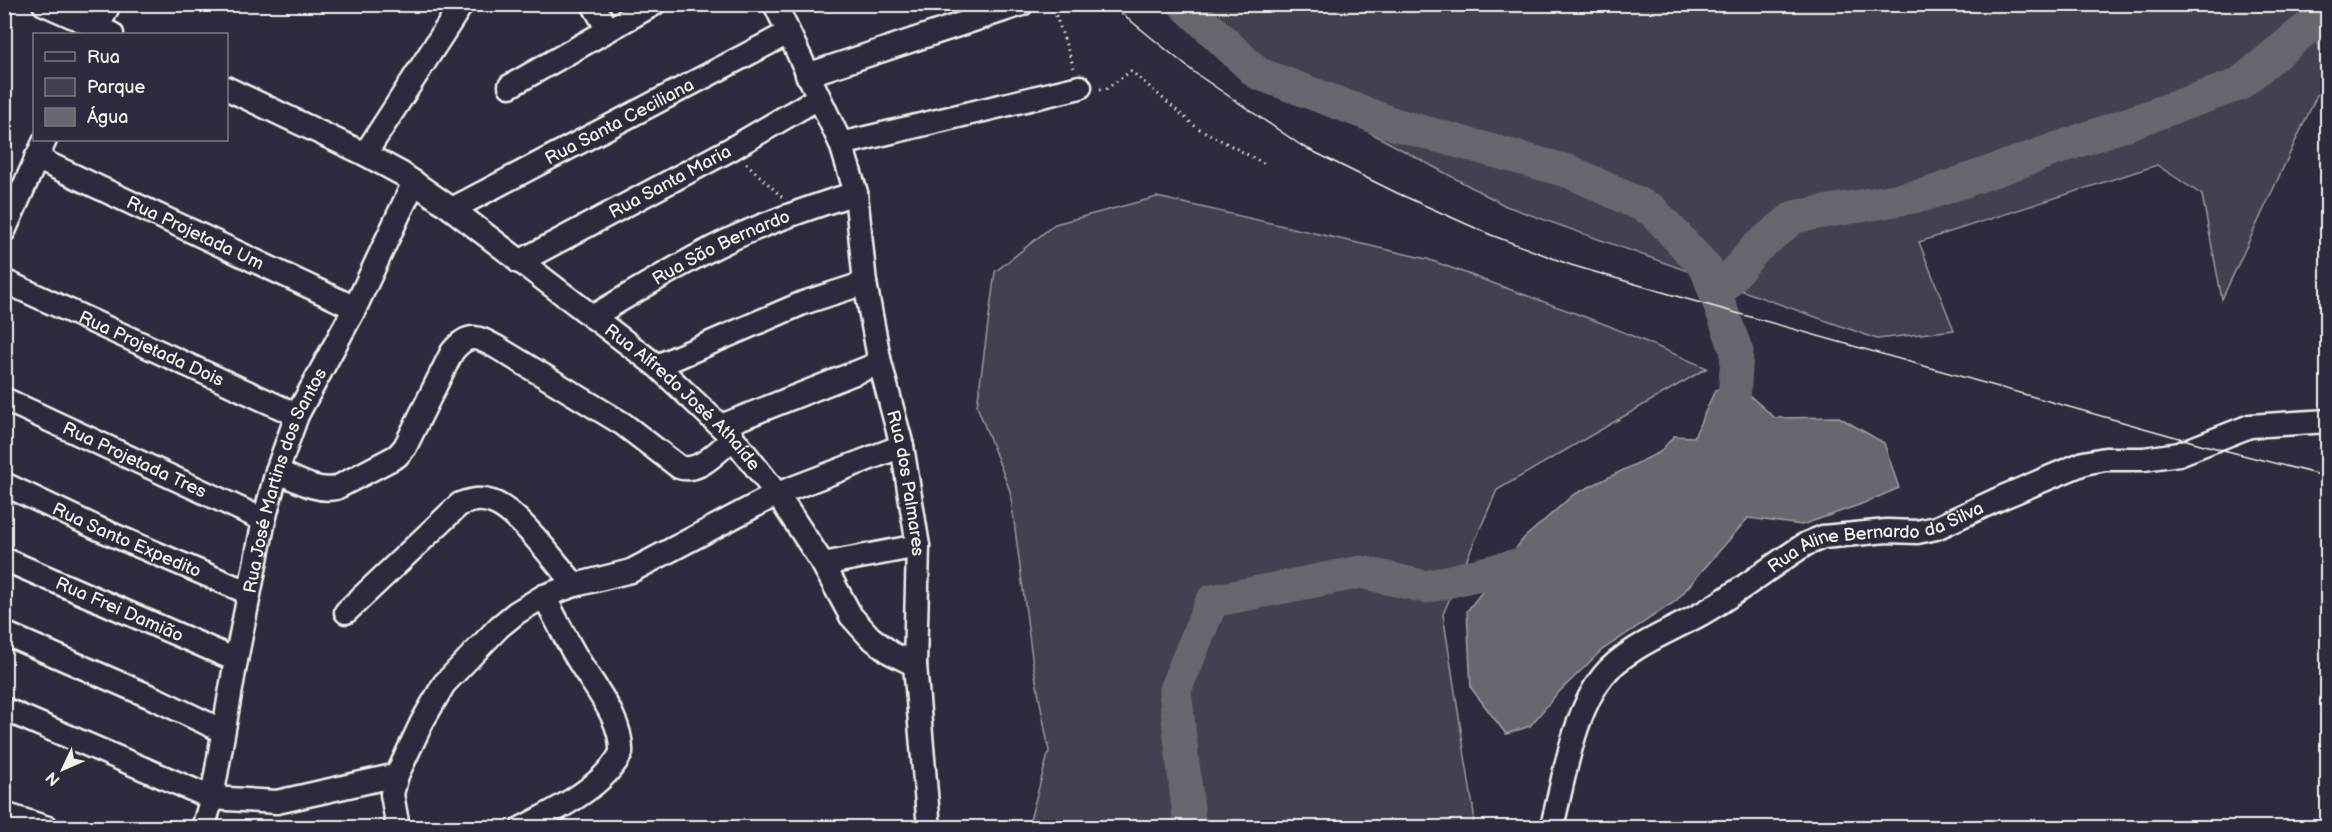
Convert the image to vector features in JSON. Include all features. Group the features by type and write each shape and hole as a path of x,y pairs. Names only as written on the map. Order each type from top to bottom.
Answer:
{"street":[{"path":"44,4 102,32 109,4"},
{"path":"365,154 462,4"},
{"path":"593,4 608,30"},
{"path":"510,86 654,4"},
{"name":"Rua dos Palmares","path":"775,4 841,144 856,193 865,283 880,363 902,446 918,546 915,665 929,828"},
{"path":"807,75 1022,4"},
{"name":"Rua Santa Ceciliana","path":"452,209 788,33"},
{"path":"841,144 1080,87"},
{"name":"Rua Alfredo José Athaíde","path":"228,89 365,154 408,178 657,366 727,432 777,494 823,564 851,616 870,637 891,653 915,665"},
{"name":"Rua Santa Maria","path":"519,262 731,149 818,98"},
{"path":"4,231 40,149"},
{"name":"Rua Projetada Um","path":"40,149 355,308"},
{"name":"Rua José Martins dos Santos","path":"203,828 212,798 264,520 277,471 297,416 355,308 408,178"},
{"name":"Rua São Bernardo","path":"592,316 683,263 727,241 797,211 856,193"},
{"name":"Rua Projetada Dois","path":"4,281 297,416"},
{"path":"657,366 802,303 865,283"},
{"path":"277,471 315,488 326,490 336,488 397,456 405,447 452,352 460,342 470,337 480,338 498,348 623,424 679,467 689,469 696,466 727,432 880,363"},
{"name":"Rua Projetada Tres","path":"4,399 264,520"},
{"name":"Rua Aline Bernardo da Silva","path":"1553,828 1556,807 1578,728 1594,690 1603,676 1628,655 1704,612 1806,544 1833,536 1887,531 1917,532 1936,528 2084,463 2106,459 2144,459 2179,454 2250,426 2328,421"},
{"path":"398,828 392,794 397,775 423,722 444,684 499,627 516,613 544,596 575,585 631,571 777,494 902,446"},
{"name":"Rua Santo Expedito","path":"4,484 97,528 249,593"},
{"path":"346,612 460,504 473,499 495,502 507,509 523,524 575,585"},
{"path":"823,564 918,546"},
{"name":"Rua Frei Damião","path":"4,559 236,660"},
{"path":"522,828 576,798 604,776 621,753 620,736 611,716 544,596"},
{"path":"4,633 223,731"},
{"path":"4,709 212,798 277,802 397,775"},
{"path":"4,814 48,828"}],"path":[{"path":"1052,4 1080,87 1106,89 1131,71 1197,127 1265,164"},
{"path":"731,149 797,211"}],"green space":[{"path":"1188,5 2312,5 2324,80 2222,299 2202,195 2157,165 1919,242 1954,330 1877,339 1506,206 1212,47"},
{"path":"1157,197 1427,259 1607,325 1707,368 1497,490 1443,614 1474,814 1473,827 1028,827 1049,751 1032,658 1010,491 977,406 995,272 1055,224"}],"water":[{"path":"2312,5 2327,5 2327,29 2312,14"},
{"path":"1747,379 1748,394 1775,418 1839,417 1884,443 1899,488 1802,525 1748,518 1676,601 1602,650 1556,695 1530,726 1506,734 1471,688 1467,611 1524,538 1573,495 1660,452 1674,436 1694,437 1715,390"}],"waterway":[{"path":"1184,4 1257,73 1394,124 1571,172 1652,210 1706,268 1737,352 1733,417 1726,424"},
{"path":"1716,296 1755,249 1794,217 1925,195 2238,85 2328,11"},
{"path":"1190,828 1175,690 1212,601 1361,572 1426,587 1521,564 1542,552"}],"tram line":[{"path":"1110,4 1195,73 1302,146 1397,193 1491,235 1571,265 1676,296 2204,445 2328,477"}]}
